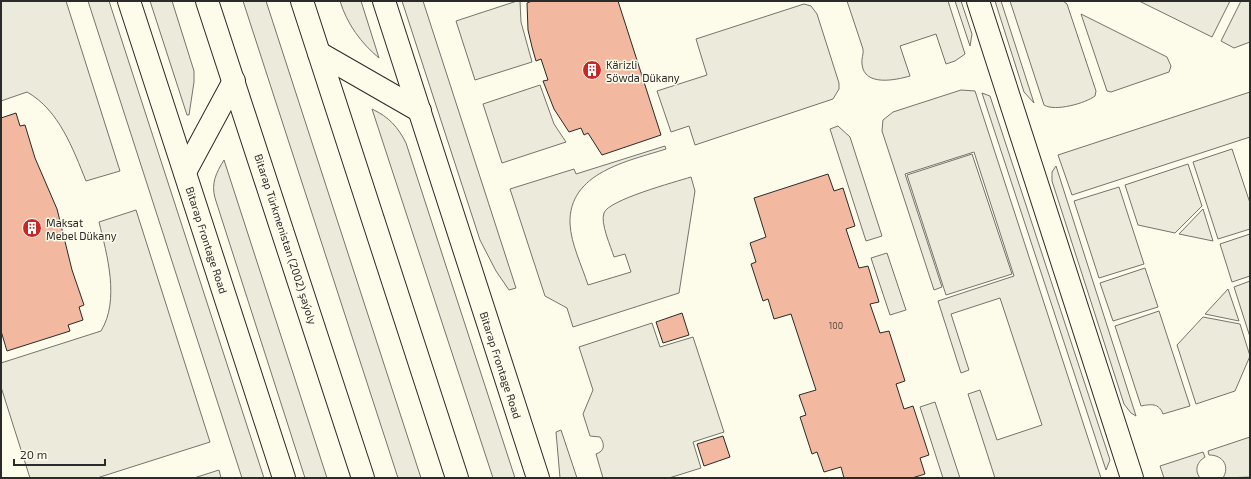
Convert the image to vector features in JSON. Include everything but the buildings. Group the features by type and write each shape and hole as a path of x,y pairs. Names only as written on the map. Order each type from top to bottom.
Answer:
{"street":[{"name":"Bitarap Frontage Road","path":"129,1 284,478"},
{"name":"Bitarap Türkmenistan (2002) şaýoly","path":"207,1 363,478"},
{"path":"302,1 457,478"},
{"name":"Bitarap Frontage Road","path":"384,1 538,478"},
{"path":"978,1 1132,478"},
{"path":"319,53 420,112"},
{"path":"185,172 234,81"}],"shaded area":[{"path":"1,1 66,1 120,171 86,181 64,131 48,109 27,92 1,101"},
{"path":"88,1 109,1 264,478 242,478"},
{"path":"150,1 172,1 194,71 194,82 189,115 187,115"},
{"path":"243,1 266,1 421,478 398,478"},
{"path":"340,1 361,1 379,58 366,46 355,32"},
{"path":"402,1 423,1 516,288 509,290 496,271 480,240"},
{"path":"520,1 521,22 532,62 475,80 456,21"},
{"path":"847,1 948,1 965,54 955,61 946,64 936,34 900,46 910,76 889,80 874,79 868,76 864,71 862,62 863,49"},
{"path":"955,1 961,1 972,34 970,46"},
{"path":"995,1 1001,1 1034,103 1024,92"},
{"path":"1010,1 1063,1 1067,4 1096,91 1095,96 1091,99 1070,106 1055,108 1044,105"},
{"path":"1139,1 1230,1 1212,37"},
{"path":"1241,1 1250,1 1250,42 1234,48 1221,41"},
{"path":"804,4 811,6 817,14 839,83 839,89 833,99 695,145 689,126 671,132 657,91 707,75 696,39"},
{"path":"1081,14 1167,57 1171,66 1169,72 1111,92 1107,91"},
{"path":"540,85 554,124 566,142 502,163 483,104"},
{"path":"961,90 975,91 1101,478 995,478 968,394 980,390 997,440 1042,425 1000,298 951,314 969,370 961,373 938,301 1014,276 974,152 905,174 942,287 934,290 882,131 883,120 893,112"},
{"path":"1250,92 1250,137 1072,195 1058,155"},
{"path":"982,93 990,96 1110,460 1106,470"},
{"path":"372,109 383,115 392,123 400,132 406,143 515,478 493,478"},
{"path":"838,126 850,137 882,236 866,241 830,129"},
{"path":"665,146 666,149 619,164 590,181 579,192 572,206 570,224 575,247 588,285 631,272 625,254 614,257 603,223 604,213 608,208 629,197 691,177 695,191 679,293 573,327 567,308 545,296 510,189 574,169 576,174"},
{"path":"1232,149 1250,203 1250,229 1218,239 1193,162"},
{"path":"972,154 1012,274 946,295 907,175"},
{"path":"224,160 327,478 305,478 215,198 215,178"},
{"path":"1188,164 1202,206 1175,233 1138,225 1125,185"},
{"path":"1056,166 1136,416 1131,413 1124,404 1052,181 1052,172"},
{"path":"1119,187 1144,264 1099,278 1074,201"},
{"path":"1203,209 1213,241 1179,234"},
{"path":"136,210 210,442 97,478 30,478 1,387 1,363 101,331 107,319 111,292 108,263 99,222"},
{"path":"1250,234 1250,276 1232,282 1220,244"},
{"path":"887,253 906,310 890,315 871,258"},
{"path":"1145,268 1158,307 1113,321 1100,283"},
{"path":"1250,281 1250,337 1234,287"},
{"path":"1228,289 1239,321 1205,314"},
{"path":"1159,311 1190,406 1163,414 1157,406 1141,406 1115,326"},
{"path":"1203,317 1240,324 1250,356 1235,391 1196,404 1177,345"},
{"path":"652,323 660,347 693,337 724,432 693,442 701,468 669,478 603,478 596,454 603,449 603,442 600,437 590,436 583,414 593,390 579,347"},
{"path":"935,402 960,478 943,478 920,407"},
{"path":"561,430 577,478 560,478 556,432"},
{"path":"1250,437 1250,477 1223,478 1226,469 1224,462 1214,455 1209,455 1208,451"},
{"path":"1203,452 1205,457 1197,466 1197,472 1200,478 1164,478 1160,466"},
{"path":"219,470 221,478 194,478"}],"place":[{"name":"Kärizli Söwda Dükany","path":"592,70"},
{"name":"Maksat Mebel Dükany","path":"32,228"}]}
